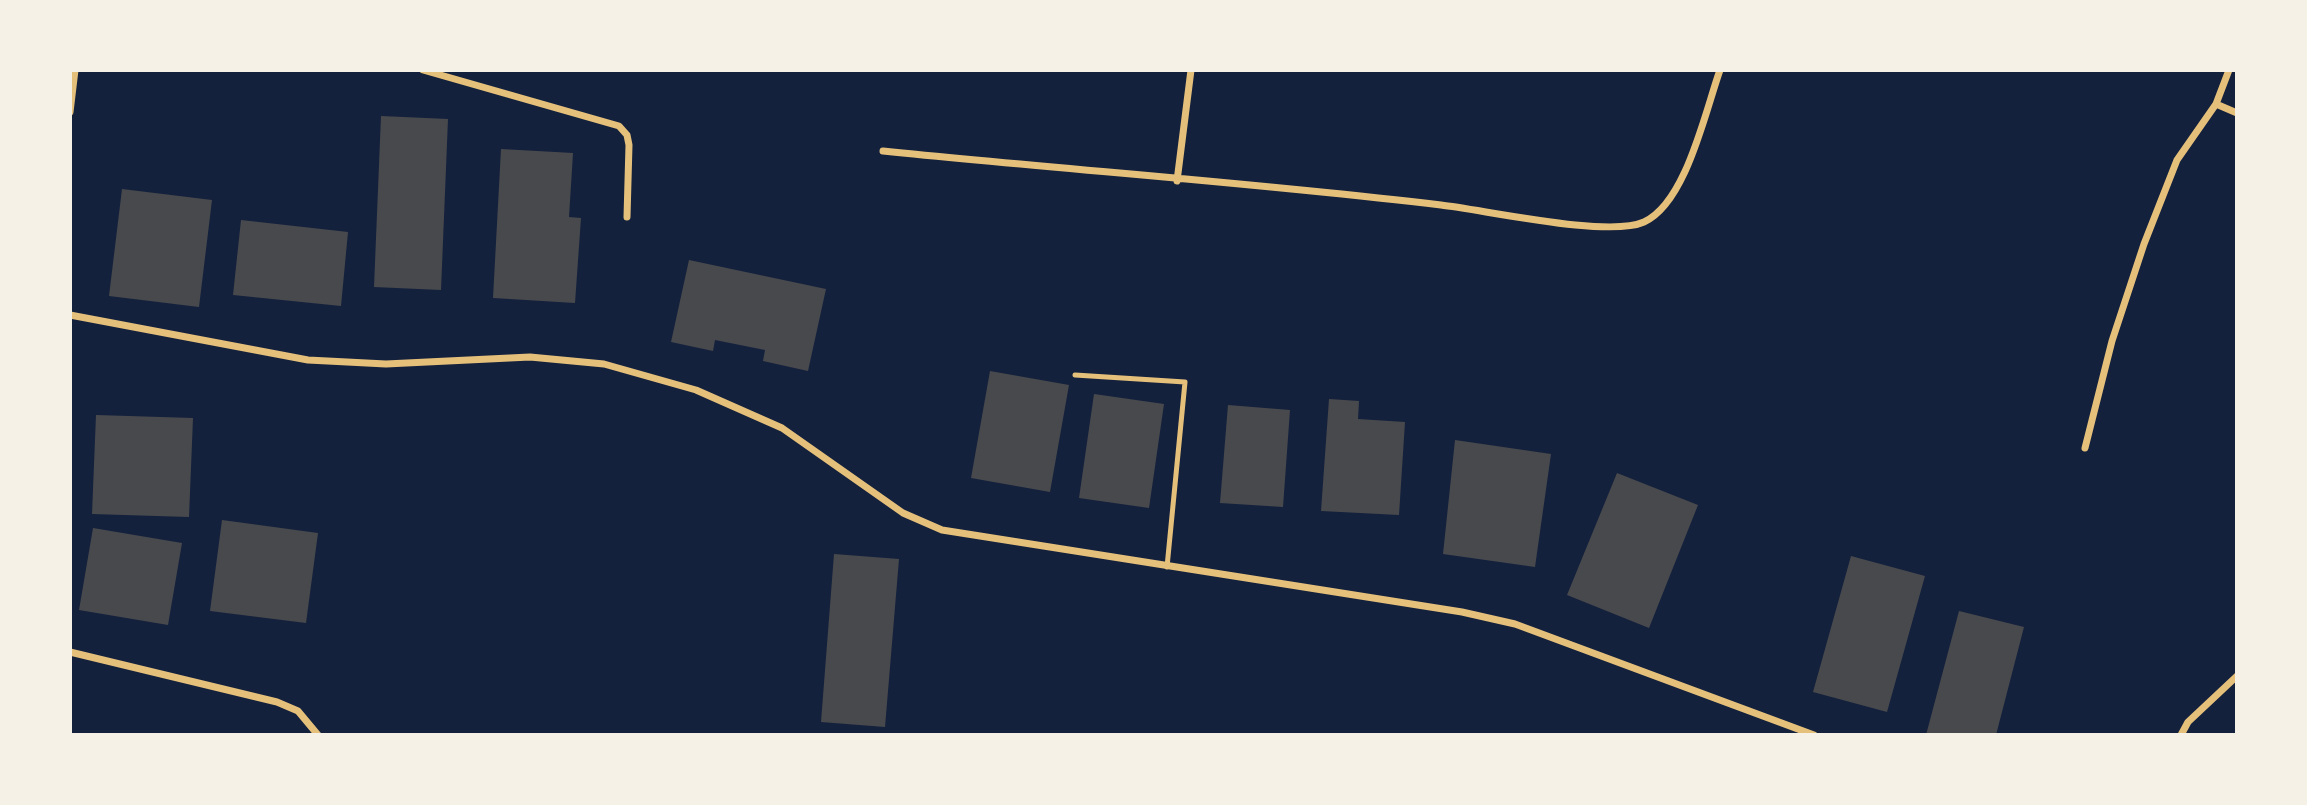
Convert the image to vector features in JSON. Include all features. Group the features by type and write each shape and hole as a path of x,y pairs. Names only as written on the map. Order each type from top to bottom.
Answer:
{"street":[{"path":"70,112 75,70"},
{"path":"423,70 619,126 627,135 629,145 627,217"},
{"path":"1177,180 1191,70"},
{"path":"883,151 1441,205 1569,223 1628,228 1662,212 1678,188 1720,70"},
{"path":"2085,448 2112,341 2144,244 2177,160 2216,104 2229,70"},
{"path":"2216,104 2237,113"},
{"path":"70,315 308,360 386,363 530,357 604,364 695,390 782,428 903,513 942,530 1462,612 1515,624 1814,735"},
{"path":"70,652 277,702 298,711 318,735"},
{"path":"2181,735 2188,722 2237,676"}],"lane":[{"path":"1075,375 1185,382 1167,567"}],"building":[{"path":"381,116 448,119 441,290 374,287"},
{"path":"501,149 573,153 569,217 581,218 575,303 493,298"},
{"path":"122,189 212,200 199,307 109,296"},
{"path":"241,220 348,232 341,306 233,295"},
{"path":"689,260 826,289 808,371 763,361 765,350 715,340 713,351 671,342"},
{"path":"990,371 1069,385 1050,492 971,478"},
{"path":"1094,394 1164,404 1149,508 1079,498"},
{"path":"1329,399 1359,401 1358,419 1405,422 1399,515 1321,511"},
{"path":"1228,405 1290,410 1283,507 1220,503"},
{"path":"96,415 193,418 189,517 92,514"},
{"path":"1455,440 1551,454 1535,567 1443,554"},
{"path":"1617,473 1698,505 1649,628 1567,595"},
{"path":"222,520 318,533 306,623 210,611"},
{"path":"93,528 182,543 168,625 79,610"},
{"path":"834,554 899,559 885,727 821,722"},
{"path":"1851,556 1925,576 1887,712 1813,692"},
{"path":"1959,611 2024,627 1996,735 1926,735"}]}
